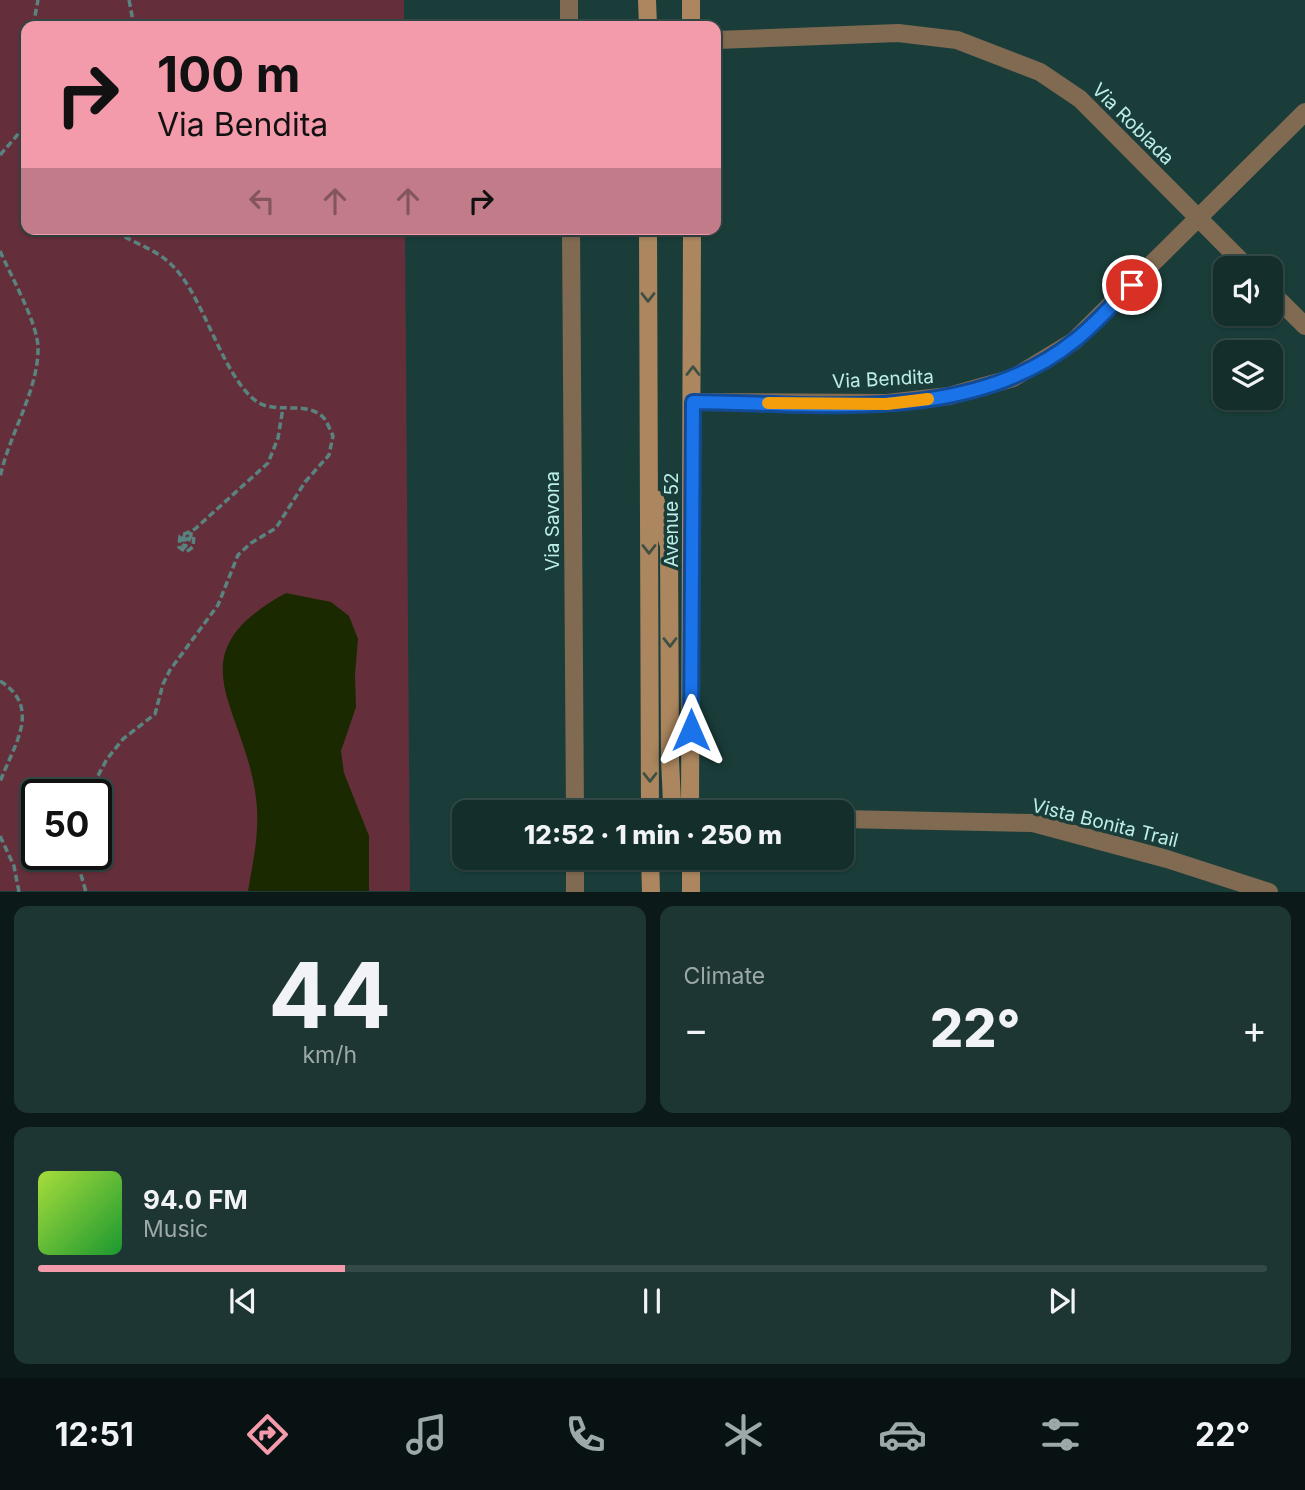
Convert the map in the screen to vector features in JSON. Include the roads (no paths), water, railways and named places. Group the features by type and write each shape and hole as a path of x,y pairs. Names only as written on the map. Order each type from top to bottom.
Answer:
{"main road":[{"path":"647,0 648,21"},
{"path":"691,0 691,21"},
{"name":"Avenue 52","path":"648,235 650,800"},
{"name":"Avenue 52","path":"690,800 692,235"},
{"path":"649,479 669,546 672,800"},
{"path":"650,870 651,891"},
{"path":"691,870 691,891"}],"street":[{"path":"569,0 569,21"},
{"name":"Via Roblada","path":"721,40 898,33 957,40 1040,72 1080,99 1236,256"},
{"name":"Via Bendita","path":"693,402 887,404 949,396 1013,378 1074,341 1305,112"},
{"name":"Via Savona","path":"571,235 575,800"},
{"path":"1283,304 1305,326"},
{"name":"Vista Bonita Trail","path":"854,819 1033,824 1154,856 1269,891"},
{"path":"575,870 575,891"}]}
